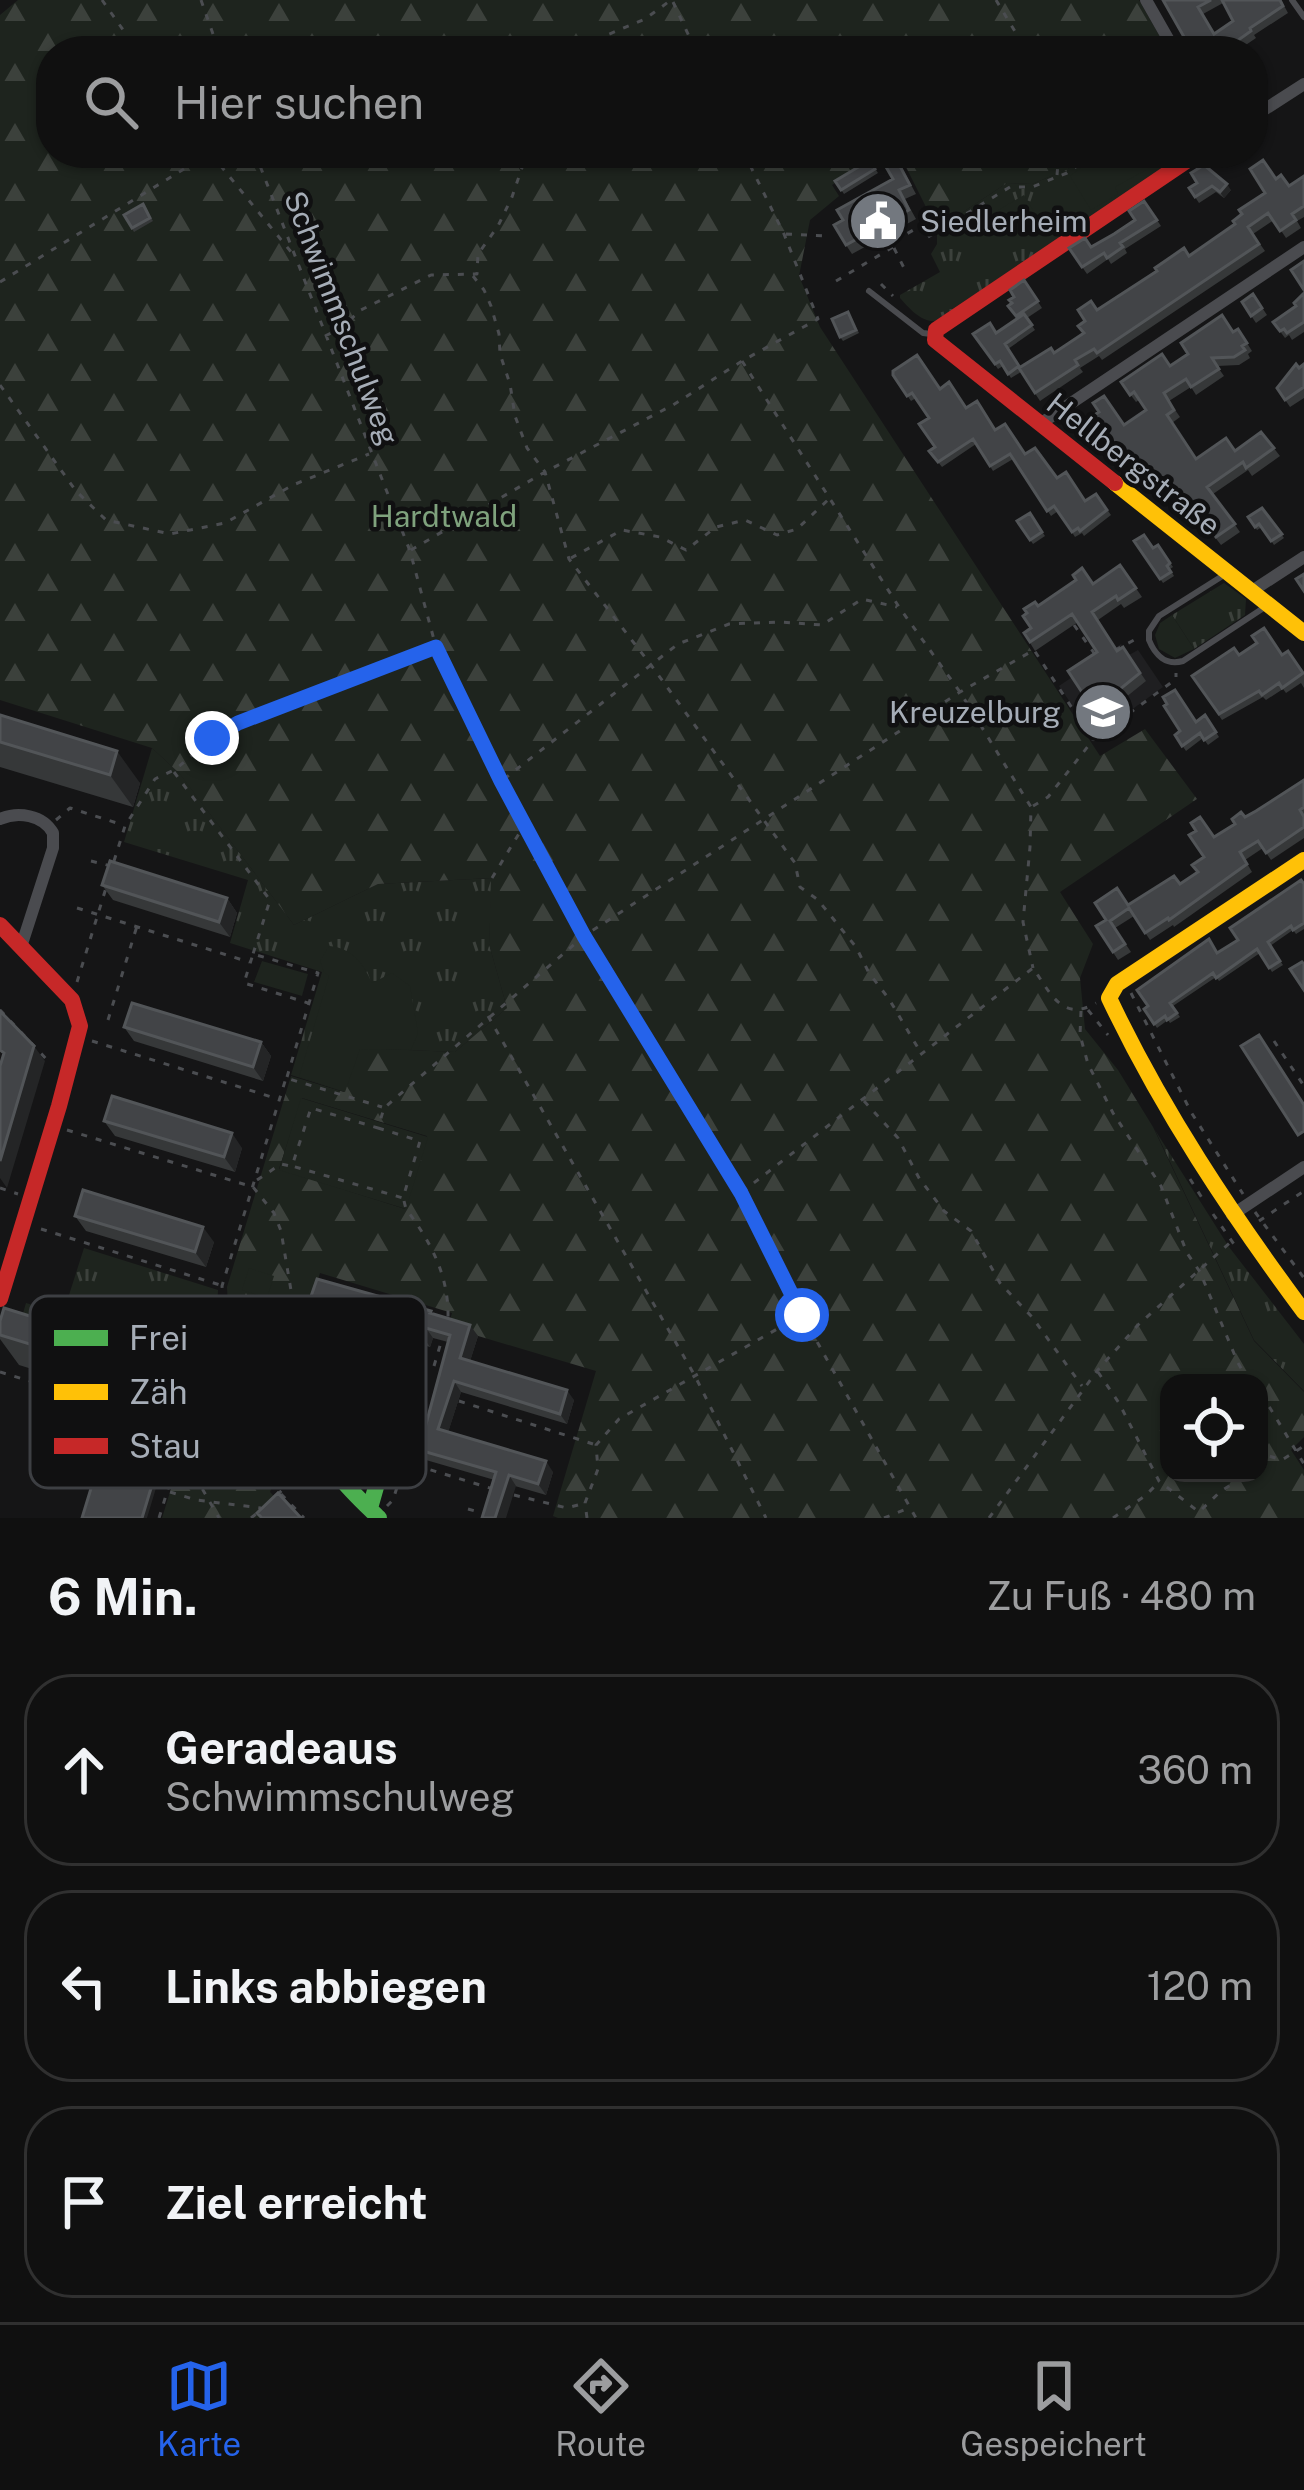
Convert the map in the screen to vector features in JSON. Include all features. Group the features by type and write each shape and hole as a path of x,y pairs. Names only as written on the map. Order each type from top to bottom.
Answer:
{"street":[{"path":"1146,0 1166,36"},
{"path":"1268,108 1304,85"},
{"path":"934,335 945,322 1176,168"},
{"path":"1040,424 1304,247"},
{"name":"Hellbergstraße","path":"934,335 942,347 1304,633"},
{"path":"1252,592 1304,557"},
{"path":"0,819 19,814 44,821 53,833 21,947"},
{"path":"1304,860 1124,979 1106,999 1168,1113 1232,1215 1304,1312"},
{"path":"0,925 72,1000 79,1018 79,1036 0,1299"},
{"path":"1232,1215 1304,1167"},
{"path":"351,1488 373,1514"}],"lane":[{"path":"1292,0 1304,17"},
{"path":"869,291 923,333 934,335"},
{"path":"1227,573 1153,623 1149,637 1160,657 1183,661 1268,605"}],"path":[{"path":"102,0 127,36"},
{"path":"200,0 213,36"},
{"path":"605,36 645,19 671,0 689,36"},
{"path":"996,0 1018,36"},
{"path":"0,282 186,168"},
{"path":"222,168 298,261"},
{"name":"Schwimmschulweg","path":"261,168 410,551 436,647 501,781 584,936 741,1193 802,1315 916,1518"},
{"path":"325,336 362,310 431,275 477,274 478,254 498,226 522,168"},
{"path":"410,551 818,319 751,168"},
{"path":"1057,177 1058,168"},
{"path":"928,237 1010,187 1032,187 1072,168"},
{"path":"836,281 922,225"},
{"path":"902,226 906,234"},
{"path":"784,234 827,236"},
{"path":"891,243 905,270"},
{"path":"473,276 495,320 515,416 527,448 545,472 569,559 765,820 795,863 800,887 818,900 856,947 921,1053"},
{"path":"742,362 1031,807 1023,922 1033,968 1060,1006 1081,1009 1106,999"},
{"path":"0,385 76,491 106,520 170,534 225,523 293,484 371,453"},
{"path":"569,559 622,530 660,537 686,550 716,527 745,520 777,535 797,529 830,498"},
{"path":"501,781 678,644 729,624 821,626 862,599 899,607"},
{"path":"1074,625 1099,661"},
{"path":"1112,652 1133,638 1149,637"},
{"path":"1120,656 1130,649 1126,643"},
{"path":"92,861 112,867 125,826 154,779 173,771 212,738 238,723 436,647"},
{"path":"377,1128 384,1108 584,936 960,692 1034,650 1093,740"},
{"path":"1031,807 1048,797 1093,740 1177,680 1175,663"},
{"path":"173,771 270,900 244,983 308,1003"},
{"path":"50,826 70,808 125,826"},
{"path":"492,878 524,826"},
{"path":"72,1000 108,882"},
{"path":"77,908 251,962"},
{"path":"108,1020 137,926"},
{"path":"223,1296 222,1286 318,974 253,954"},
{"path":"741,1193 1033,968"},
{"path":"1124,979 1191,1112 1249,1204 1304,1278"},
{"path":"1081,1009 1080,1035 1088,1064 1141,1160 1161,1186 1245,1374"},
{"path":"0,1010 51,1064"},
{"path":"488,1016 694,1376 766,1518"},
{"path":"79,1036 279,1100"},
{"path":"1274,1041 1304,1086"},
{"path":"286,1078 384,1108"},
{"path":"862,1099 898,1138 944,1211 971,1231 1000,1283 1032,1317 1083,1388"},
{"path":"292,1166 311,1108 420,1141 403,1198 439,1262 447,1293 448,1322 434,1366"},
{"path":"53,1126 254,1184 280,1231 291,1296"},
{"path":"254,1184 281,1164 403,1198"},
{"path":"1261,1220 1304,1191"},
{"path":"23,1223 222,1286"},
{"path":"989,1518 1083,1388 1138,1325 1244,1232"},
{"path":"65,1248 68,1237"},
{"path":"587,1518 585,1504 598,1469 596,1445 619,1419 802,1315"},
{"path":"1097,1371 1159,1481 1112,1518"},
{"path":"0,1372 30,1381"},
{"path":"426,1394 596,1445"},
{"path":"1268,1406 1304,1464"},
{"path":"1268,1457 1282,1460 1304,1446"},
{"path":"426,1469 494,1490"},
{"path":"1160,1482 1199,1512 1236,1482"},
{"path":"159,1518 167,1488"},
{"path":"202,1488 219,1518"},
{"path":"251,1518 284,1488"},
{"path":"373,1514 393,1500 397,1488"},
{"path":"166,1491 262,1509"},
{"path":"280,1492 304,1518"},
{"path":"512,1495 567,1508 585,1504"},
{"path":"884,1518 910,1508"},
{"path":"468,1509 475,1511"}],"shaded area":[{"name":"Kreuzelburg","path":"1121,644 1129,655 1138,650 1163,687 1094,737 1059,686"}],"green space":[{"name":"Hardtwald","path":"18,0 1139,0 1159,36 36,36 36,168 860,168 832,185 839,196 810,220 799,276 820,327 1100,756 1145,729 1197,799 1060,892 1093,944 1080,978 1085,1029 1118,1070 1153,1127 1254,1341 1304,1392 1304,1437 1291,1450 1304,1470 1304,1518 553,1516 596,1371 448,1327 452,1313 426,1305 426,1296 396,1296 320,1273 312,1296 228,1296 291,1076 344,1092 360,1048 455,1052 507,1008 489,944 491,878 378,884 294,925 179,773 152,748 0,700 0,15","holes":["302,1098 427,1136 405,1209 279,1169"]},
{"path":"906,168 1070,168 1032,184 1007,183 937,229"},
{"path":"1080,168 1149,168 1115,187 1118,194 1091,210 1070,176"},
{"path":"1164,168 935,321 920,317 900,298 940,272 931,254 937,229 1007,183 1032,184 1068,169"},
{"path":"1024,195 1037,217 1005,236 992,214"},
{"path":"1224,583 1246,599 1245,615 1194,649 1172,615"},
{"path":"1172,615 1194,649 1175,658 1159,649 1155,635 1160,623"},
{"path":"152,748 180,774 294,925 378,884 492,878 489,944 507,1008 455,1052 360,1048 345,1092 291,1075 322,972 230,943 248,880 124,842"},
{"path":"329,946 356,958 372,983 392,973 410,986 418,1033 411,1050 360,1049 345,1092 299,1077 329,976 320,961"},
{"path":"262,961 308,974 302,996 254,982"},
{"path":"301,1098 428,1137 406,1209 279,1170"},
{"path":"1155,1130 1229,1247 1304,1344 1304,1391 1254,1340"},
{"path":"84,1248 218,1290 218,1296 69,1296"},
{"path":"249,1268 274,1276 268,1296 242,1290"},
{"path":"26,1303 30,1304 30,1335 18,1331"},
{"name":"Hardtwald","path":"171,1488 271,1488 284,1507 272,1518 162,1518"}],"building":[{"path":"1163,0 1211,0 1198,7 1214,34 1233,21 1222,0 1280,0 1283,6 1244,36 1183,36"},
{"path":"1268,167 1289,186 1304,176 1304,206 1292,214 1296,220 1280,231 1268,213 1248,227 1259,244 1097,353 1094,349 1075,360 1078,365 1035,393 1019,368 1084,333 1078,326 1085,321 1078,310 1091,301 1097,310 1184,248 1189,256 1235,224 1242,214 1239,210 1265,193 1250,169"},
{"path":"857,168 875,169 841,190 835,181"},
{"path":"887,168 901,168 910,185 899,190 909,210 846,245 834,225 843,220 837,210 893,179"},
{"path":"1208,168 1227,184 1220,192 1212,186 1195,197 1189,188 1197,183 1191,173"},
{"path":"1144,201 1157,220 1120,243 1123,247 1107,258 1104,253 1082,267 1069,248 1085,238 1091,247 1114,234 1135,220 1129,211"},
{"path":"143,204 150,218 132,228 124,215"},
{"path":"1304,261 1304,290 1291,270"},
{"path":"1024,280 1038,301 1016,316 1008,306 1014,297 1010,290"},
{"path":"1304,293 1304,322 1287,333 1280,331 1273,322 1296,306"},
{"path":"1253,294 1262,308 1251,316 1242,302"},
{"path":"848,312 856,330 840,337 832,319"},
{"path":"1024,314 1032,325 1005,344 1019,366 1008,374 973,334 990,323 996,333"},
{"path":"1222,315 1233,332 1238,329 1247,343 1242,346 1245,350 1234,357 1212,358 1219,369 1191,387 1186,379 1164,393 1174,410 1167,415 1196,459 1226,438 1235,451 1261,432 1274,448 1207,487 1235,524 1216,537 1195,511 1190,515 1174,495 1169,498 1143,463 1135,469 1092,426 1099,412 1093,403 1104,396 1124,425 1146,410 1121,382 1162,354 1170,366 1188,354 1181,343"},
{"path":"917,355 940,389 949,382 966,408 977,401 995,430 1005,424 1025,454 1035,448 1057,478 1066,472 1085,501 1096,494 1107,510 1072,532 1054,506 1047,511 1010,454 990,466 973,439 938,462 929,451 935,447 919,424 929,418 893,375"},
{"path":"1296,364 1299,368 1304,364 1304,387 1285,400 1277,388"},
{"path":"1262,508 1282,534 1271,541 1248,517"},
{"path":"1030,513 1042,532 1030,540 1017,521"},
{"path":"1144,535 1170,563 1171,572 1160,579 1134,541"},
{"path":"1120,565 1136,588 1092,612 1117,651 1123,647 1140,673 1091,706 1068,671 1097,652 1072,614 1030,642 1024,633 1031,628 1024,609 1035,602 1038,606 1076,580 1073,575 1082,568 1093,584"},
{"path":"1264,628 1282,655 1288,651 1303,673 1282,688 1279,683 1262,695 1259,691 1219,714 1192,676 1234,648 1239,655 1257,643 1252,636"},
{"path":"1175,690 1196,722 1205,715 1216,732 1204,740 1200,733 1182,746 1175,735 1180,731 1164,706 1163,697"},
{"path":"0,715 117,751 110,775 0,742"},
{"path":"1304,780 1300,810 1304,827 1266,853 1258,841 1240,852 1247,864 1145,933 1129,908 1110,921 1125,944 1113,952 1096,926 1106,920 1095,903 1117,888 1128,905 1174,876 1180,884 1198,872 1192,865 1204,857 1189,835 1196,831 1191,823 1200,817 1214,837 1235,824 1232,819 1241,812 1245,817"},
{"path":"110,861 227,898 219,922 102,885"},
{"path":"1301,880 1304,923 1268,942 1280,961 1269,968 1257,949 1170,1003 1177,1013 1154,1024 1137,990 1209,939 1217,953 1238,940 1230,928"},
{"path":"1304,964 1304,990 1290,969"},
{"path":"132,1003 261,1042 253,1067 124,1027"},
{"path":"0,1011 34,1046 0,1161 4,1053 0,1050"},
{"path":"1259,1035 1304,1105 1304,1131 1298,1135 1241,1046"},
{"path":"112,1096 232,1133 224,1157 104,1121"},
{"path":"83,1190 203,1227 195,1252 75,1216"},
{"path":"317,1279 378,1296 311,1296"},
{"path":"4,1308 30,1316 30,1344 0,1335"},
{"path":"426,1310 470,1325 460,1358 567,1390 560,1414 454,1381 438,1429 546,1461 538,1484 509,1475 495,1518 482,1518 496,1472 426,1452 426,1424 450,1335 426,1328"},
{"path":"91,1488 151,1488 142,1518 82,1518"},
{"path":"278,1493 301,1518 262,1518 257,1513"}],"traffic: fast":[{"path":"350,1488 379,1518"},
{"path":"370,1508 376,1488"}],"traffic: slow":[{"path":"1115,483 1304,633"},
{"path":"1304,860 1117,984 1109,998 1199,1160 1304,1312"}],"traffic: jam":[{"path":"1115,483 935,340 936,330 1176,168"},
{"path":"0,925 72,1000 80,1026 0,1299"}],"place":[{"name":"Siedlerheim","path":"878,221"},
{"name":"Kreuzelburg","path":"1103,712"}],"route":[{"path":"212,738 238,723 436,647 584,936 741,1193 802,1315"}]}
